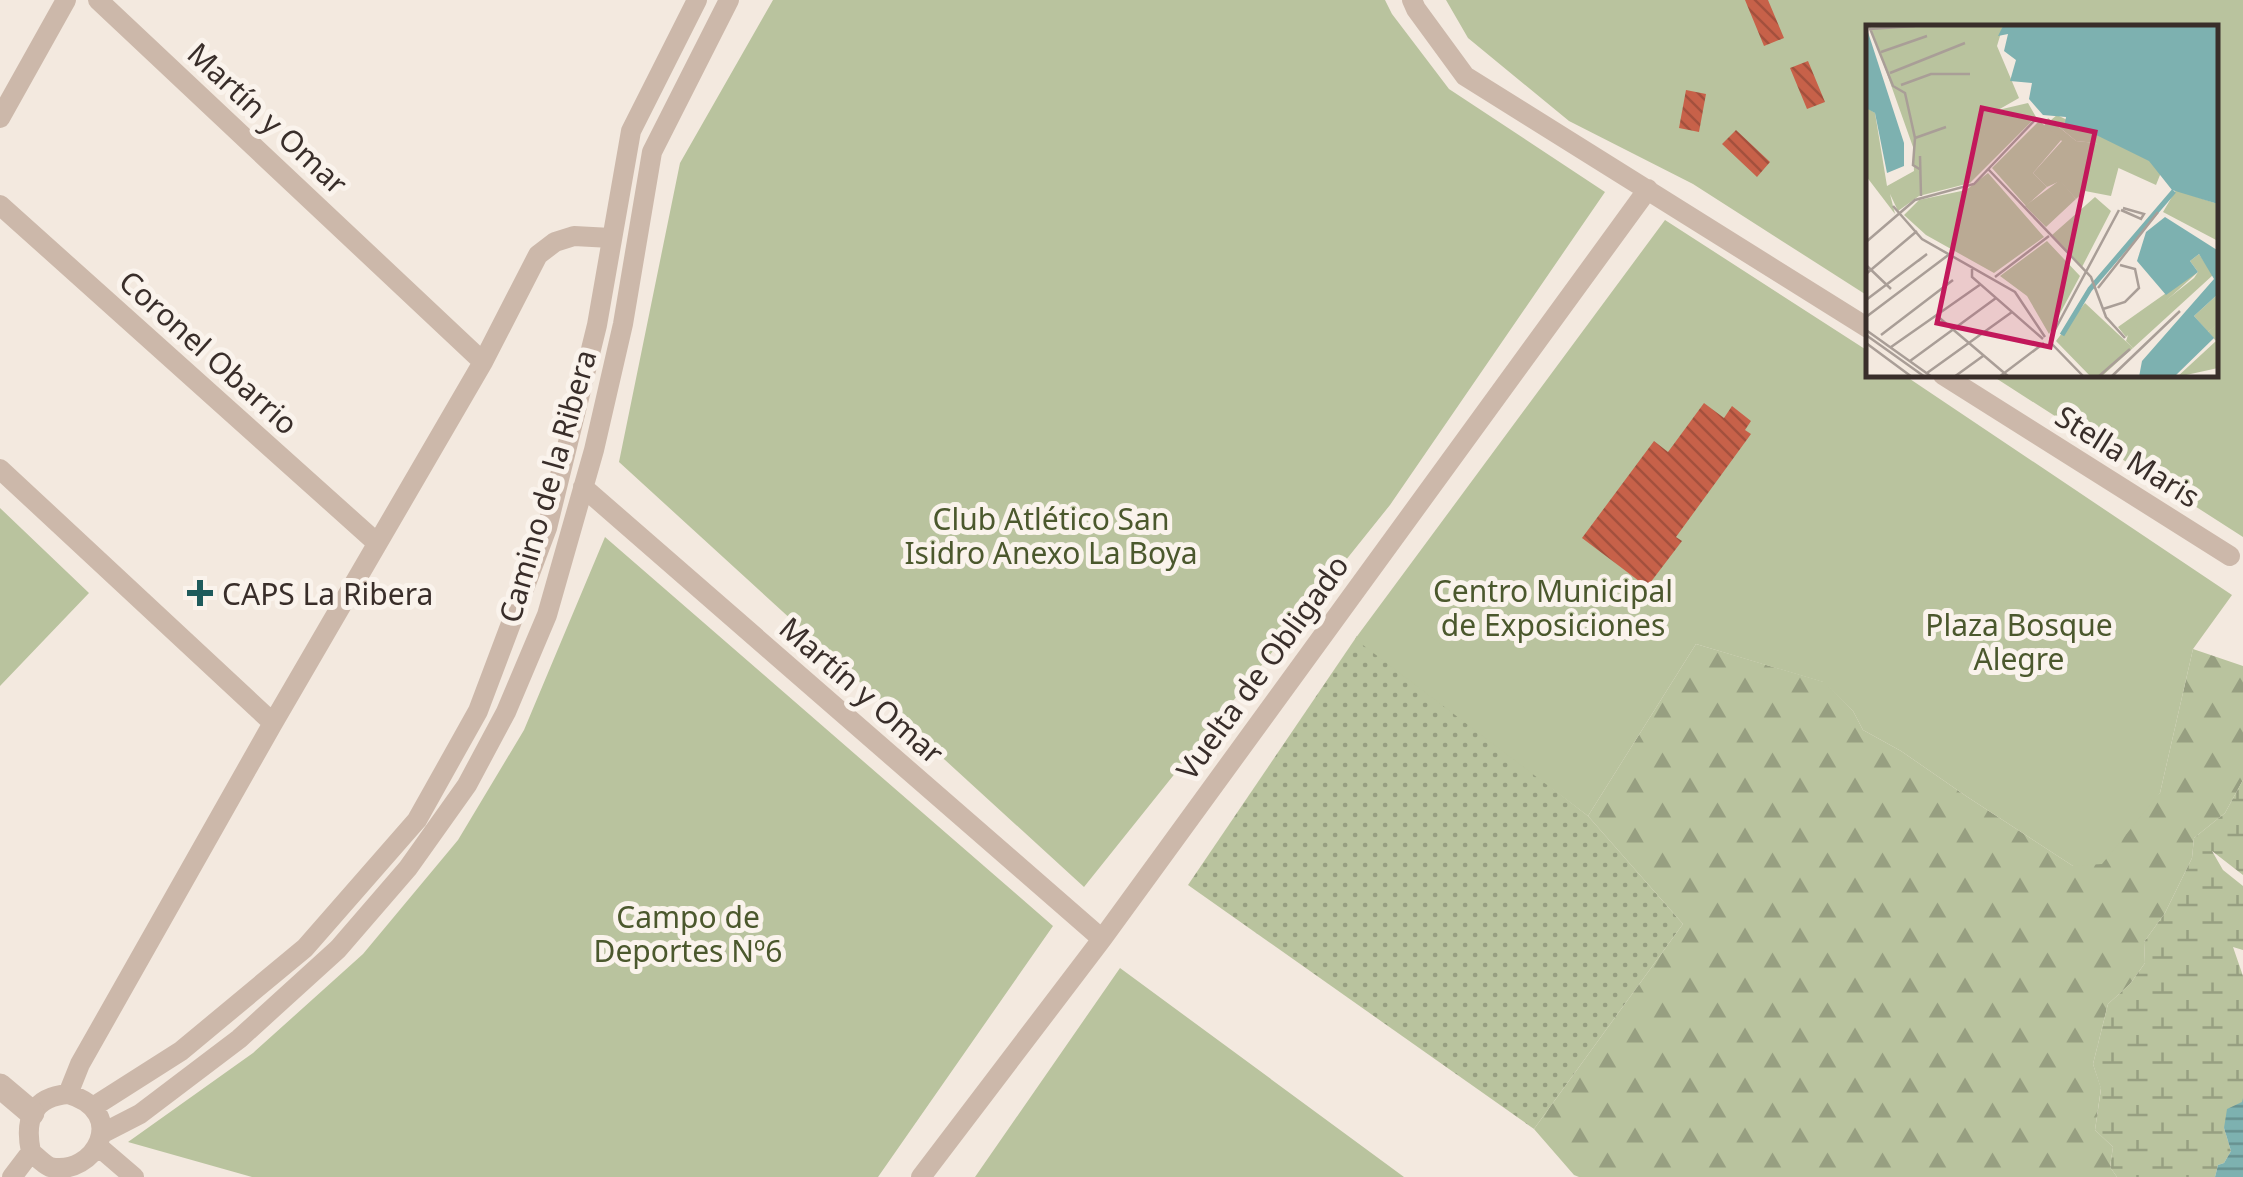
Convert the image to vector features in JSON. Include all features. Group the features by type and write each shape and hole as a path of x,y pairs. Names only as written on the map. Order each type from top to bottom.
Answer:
{"street":[{"path":"0,118 66,0"},
{"name":"Martín y Omar","path":"98,0 483,362"},
{"name":"Camino de la Ribera","path":"93,1107 181,1051 305,948 417,820 478,711 547,528 597,325 630,131 697,0"},
{"name":"Camino de la Ribera","path":"101,1140 239,1039 338,949 408,868 467,785 506,712 547,615 623,324 652,152 729,0"},
{"path":"1412,0 1465,76 1866,327"},
{"name":"Vuelta de Obligado","path":"920,1177 1102,938 1648,189"},
{"name":"Coronel Obarrio","path":"0,205 377,543"},
{"path":"68,1094 80,1064 272,723 483,362 538,255 554,242 574,236 611,238"},
{"name":"Stella Maris","path":"1948,378 2230,556"},
{"path":"0,469 272,723"},
{"name":"Martín y Omar","path":"583,487 1102,938"},
{"path":"0,1086 32,1113"},
{"path":"68,1094 93,1107 100,1119 101,1140 84,1172 46,1172 30,1152 27,1128 32,1113 41,1102 68,1094"},
{"path":"101,1140 134,1177"},
{"path":"12,1177 30,1152"}],"green space":[{"name":"Club Atlético San Isidro Anexo La Boya","path":"773,0 1385,0 1449,89 1605,192 1390,505 1084,887 619,462 680,163"},
{"path":"1446,0 2243,0 2243,537 1996,378 2218,378 2218,25 1866,25 1866,295 1693,184 1569,121 1468,38"},
{"path":"1665,220 1866,350 1866,378 1908,378 2232,595 2193,649 2160,793 2102,864 2073,866 1901,751 1863,730 1853,711 1823,682 1696,644 1588,816 1355,639"},
{"path":"0,508 89,593 0,686"},
{"name":"Campo de Deportes Nº6","path":"605,537 1053,926 878,1177 252,1177 128,1142 253,1053 363,954 458,840 524,730"},
{"path":"1357,636 1588,816 1683,924 1534,1129 1188,885"},
{"path":"1696,644 1824,682 1853,711 1863,730 1901,751 2073,866 2160,793 2193,649 2243,666 2243,780 2225,813 2194,838 2192,858 2165,913 2144,942 2145,963 2108,1004 2093,1064 2101,1088 2095,1130 2113,1147 2110,1167 2117,1177 1579,1177 1534,1129 1683,924 1588,816"},
{"path":"2243,780 2243,875 2212,851 2223,870 2243,886 2243,950 2233,947 2243,976 2243,1102 2224,1128 2231,1151 2224,1163 2218,1165 2215,1177 2117,1177 2110,1167 2113,1147 2095,1130 2101,1089 2093,1064 2108,1004 2145,963 2144,942 2165,913 2192,858 2194,838 2225,813"},
{"path":"1120,968 1404,1177 975,1177"}],"water":[{"path":"2243,1098 2243,1177 2215,1177 2218,1165 2224,1163 2231,1151 2224,1128 2227,1109"}],"building":[{"path":"1745,0 1768,0 1784,38 1764,46"},
{"path":"1808,61 1825,102 1807,109 1790,68"},
{"path":"1686,90 1706,94 1699,132 1679,128"},
{"path":"1736,130 1770,162 1757,177 1722,144"},
{"path":"1704,403 1724,418 1732,406 1751,421 1745,430 1751,434 1676,537 1682,541 1647,587 1582,538 1654,441 1668,452"}],"place":[{"name":"CAPS La Ribera","path":"200,593"}],"park label":[{"name":"Centro Municipal de Exposiciones","path":"1553,607"},
{"name":"Plaza Bosque Alegre","path":"2019,641"}]}
